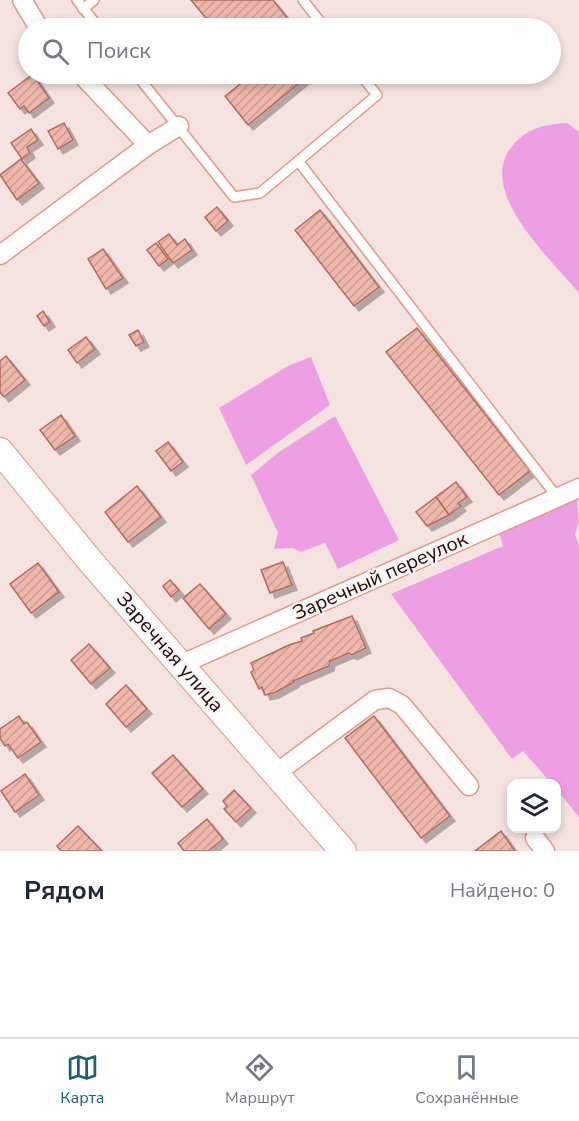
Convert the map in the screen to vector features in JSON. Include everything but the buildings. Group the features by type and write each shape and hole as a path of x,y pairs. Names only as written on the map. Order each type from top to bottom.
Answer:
{"main road":[{"name":"Заречная улица","path":"0,452 91,562 343,851"}],"street":[{"path":"22,0 33,18"},
{"path":"90,84 148,145"},
{"path":"0,255 148,145 179,126"},
{"name":"Заречный переулок","path":"182,664 579,488"},
{"path":"275,774 375,700 389,698 402,705 469,786"}],"lane":[{"path":"77,0 91,18"},
{"path":"83,9 94,0"},
{"path":"303,0 317,18"},
{"path":"144,84 234,196 260,193 299,162 377,95 368,84"},
{"path":"299,162 557,497"}],"shaded area":[{"path":"567,123 579,132 579,293 521,223 509,203 503,182 503,163 519,139 538,128"},
{"path":"311,357 330,405 246,465 219,408 288,366"},
{"path":"335,416 399,540 338,569 325,543 301,552 293,548 274,549 278,533 251,475 279,452"},
{"path":"577,500 579,521 575,535 579,545 579,817 561,795 561,779 548,779 523,751 512,759 391,594 503,546 499,533"}]}
